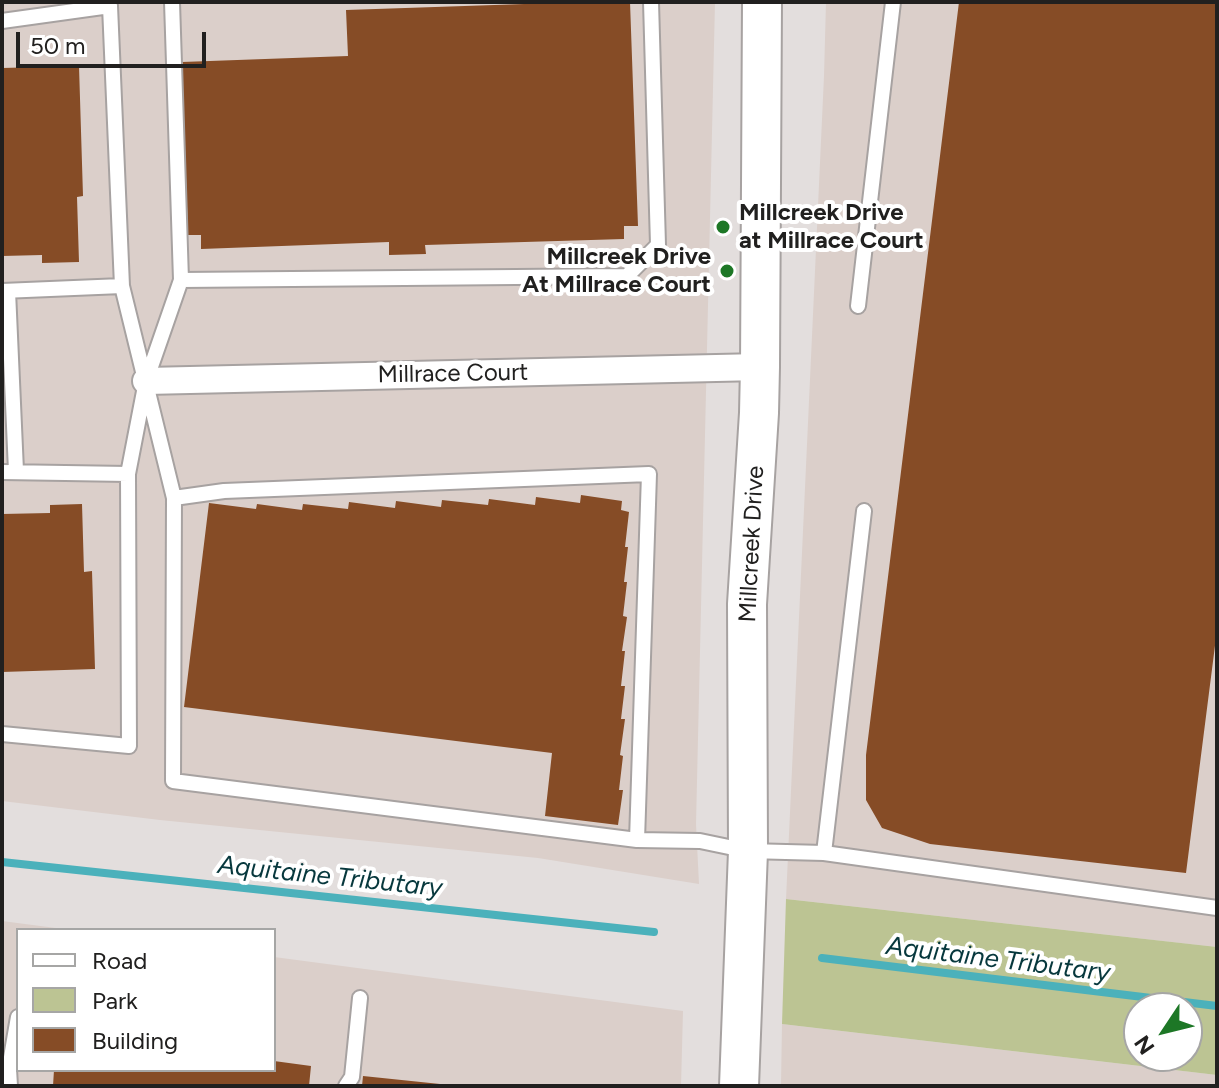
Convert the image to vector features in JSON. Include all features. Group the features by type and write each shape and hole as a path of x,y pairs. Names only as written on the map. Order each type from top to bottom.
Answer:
{"street":[{"name":"Millcreek Drive","path":"739,1086 748,851 747,604 760,367 762,2"},
{"name":"Millrace Court","path":"146,381 760,367"}],"lane":[{"path":"2,734 129,746 128,474 146,381 181,280 172,2"},
{"path":"181,280 627,276 658,245 651,2"},
{"path":"858,306 893,2"},
{"path":"2,21 110,6 122,286 174,498 173,781 637,840 700,841 748,851 824,853 1217,908"},
{"path":"122,286 5,291 9,472 128,474"},
{"path":"174,498 224,491 649,474 637,840"},
{"path":"824,853 864,511"},
{"path":"346,1086 352,1077 360,998"},
{"path":"10,1086 9,1069 16,1029"}],"shaded area":[{"path":"2,2 715,2 696,824 699,884 538,858 2,801"},
{"path":"826,2 1217,2 1217,947 786,899"},
{"path":"2,921 56,928 16,928 16,1072 276,1072 276,957 683,1011 681,1086 2,1086"},
{"path":"782,1024 1123,1064 1123,1072 1217,1075 1217,1086 781,1086"}],"green space":[{"path":"786,899 1217,947 1217,1075 1191,1072 1203,1072 1203,992 1123,992 1123,1064 782,1024"}],"building":[{"path":"524,2 630,2 638,226 624,226 624,239 425,245 426,254 389,255 389,242 201,249 201,235 188,235 182,62 348,56 346,10"},
{"path":"959,2 1217,2 1217,630 1186,873 930,844 882,828 866,800 866,755"},
{"path":"79,66 83,196 77,197 79,262 42,263 42,255 2,256 2,68"},
{"path":"581,495 622,501 621,510 629,512 623,616 627,617 621,686 625,686 621,719 625,719 619,790 623,790 618,825 545,816 552,753 184,707 209,503 256,509 257,504 302,510 303,504 348,509 349,502 395,508 396,501 441,507 442,500 488,505 489,499 535,505 536,497 580,503"},
{"path":"82,504 84,572 92,571 95,669 2,672 2,514 50,513 50,505"},
{"path":"276,1061 311,1066 309,1086 53,1086 54,1072 276,1072"},
{"path":"363,1076 440,1084 440,1086 362,1086"}],"waterway":[{"name":"Aquitaine Tributary","path":"2,862 654,932"},
{"name":"Aquitaine Tributary","path":"822,958 1217,1006"}],"place":[{"name":"Millcreek Drive at Millrace Court","path":"723,227"},
{"name":"Millcreek Drive At Millrace Court","path":"727,271"}]}
